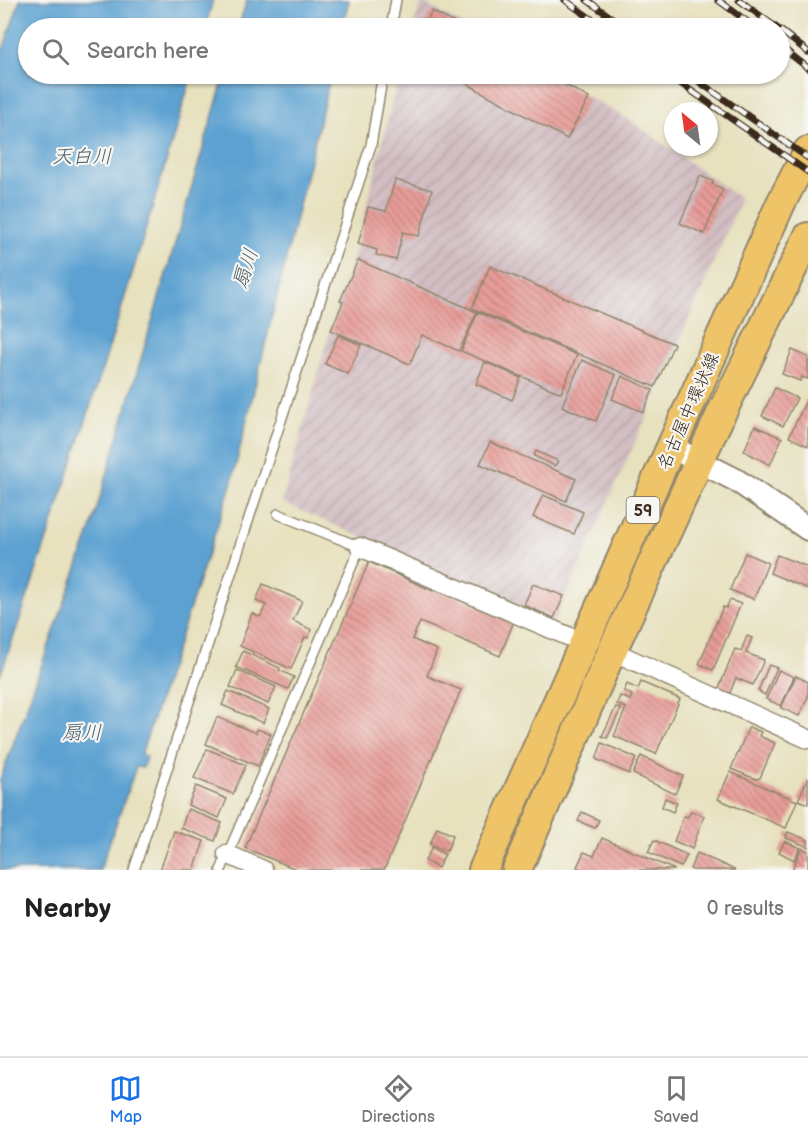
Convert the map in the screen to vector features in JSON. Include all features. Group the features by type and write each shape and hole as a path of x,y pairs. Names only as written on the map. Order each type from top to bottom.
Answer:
{"main road":[{"name":"名古屋中環状線","path":"483,870 781,203 808,151"},
{"name":"名古屋中環状線","path":"517,870 612,651 720,416 808,237"}],"street":[{"path":"671,447 736,480 808,529"},
{"path":"360,547 584,643"},
{"path":"612,651 808,738"},
{"path":"224,862 263,870"}],"lane":[{"path":"393,18 396,0"},
{"path":"134,870 370,145 381,84"},
{"path":"224,862 360,547 278,514"}],"shaded area":[{"path":"422,2 450,18 416,18"},
{"path":"397,84 565,84 630,120 664,144 664,156 681,156 741,199 554,622 282,502 331,326 354,257"}],"water":[{"name":"天白川","path":"20,0 213,0 208,18 18,18 18,84 189,84 100,376 0,676 0,58"},
{"path":"247,0 349,0 344,18 241,18"},
{"name":"扇川","path":"222,84 329,84 231,485 141,755 146,757 143,768 136,767 100,870 0,870 0,780 90,532"}],"building":[{"path":"432,11 445,18 428,18"},
{"path":"467,84 564,84 589,98 567,139"},
{"path":"700,176 713,181 712,184 723,189 704,234 680,223"},
{"path":"395,180 432,190 419,236 403,232 396,260 376,255 377,250 358,244 368,207 386,211"},
{"path":"358,260 477,312 459,351 422,335 410,364 331,330 343,302 340,301"},
{"path":"490,266 674,344 655,387 472,308"},
{"path":"478,312 577,355 561,393 461,351"},
{"path":"338,335 361,345 348,374 325,364"},
{"path":"792,350 808,357 808,379 802,377 800,381 782,374"},
{"path":"582,360 616,375 596,421 562,406"},
{"path":"485,362 521,378 512,400 476,384"},
{"path":"622,376 653,390 643,412 612,399"},
{"path":"775,388 797,398 783,426 762,416"},
{"path":"808,396 808,446 789,437"},
{"path":"755,426 782,438 770,465 744,451"},
{"path":"490,442 576,479 566,501 480,464"},
{"path":"536,451 558,461 555,466 534,456"},
{"path":"543,495 583,512 574,534 533,517"},
{"path":"745,553 768,563 754,599 730,590"},
{"path":"777,555 808,567 808,589 770,573"},
{"path":"369,562 433,591 435,587 514,621 500,656 420,622 412,639 437,650 427,676 461,690 384,870 298,870 245,848"},
{"path":"263,584 302,601 293,621 312,630 308,638 305,637 291,669 240,646 252,613 260,617 266,605 256,601"},
{"path":"533,584 564,596 554,618 524,605"},
{"path":"730,600 741,604 713,670 699,664 723,607 726,608"},
{"path":"747,636 752,638 746,653 764,660 753,685 736,678 729,695 718,690 735,649 741,651"},
{"path":"243,651 294,677 288,689 236,667"},
{"path":"769,665 777,668 765,695 758,691"},
{"path":"237,670 276,687 268,704 230,687"},
{"path":"779,670 794,677 781,706 766,699"},
{"path":"796,676 808,682 808,697 799,716 781,708"},
{"path":"641,682 680,699 656,754 614,736 626,708 617,704 620,696 630,700 632,695 624,691 627,684 638,689"},
{"path":"228,691 269,709 263,723 222,705"},
{"path":"616,707 621,709 607,738 602,736"},
{"path":"217,717 256,733 257,729 271,734 258,766 206,744"},
{"path":"749,727 761,732 759,736 775,743 760,778 756,779 731,769"},
{"path":"602,743 636,758 629,774 596,759"},
{"path":"207,749 246,765 233,794 194,778"},
{"path":"641,756 683,776 675,794 633,774"},
{"path":"730,772 797,801 786,828 718,799"},
{"path":"808,778 808,804 798,800"},
{"path":"196,786 227,799 219,818 188,805"},
{"path":"665,798 677,803 673,812 662,807"},
{"path":"188,809 222,823 215,841 181,828"},
{"path":"691,811 704,816 692,849 674,841 684,816 688,817"},
{"path":"582,812 599,820 595,828 578,821"},
{"path":"437,828 453,835 447,851 430,844"},
{"path":"174,831 204,841 194,870 160,870"},
{"path":"788,832 808,840 808,847 786,838"},
{"path":"602,838 675,870 583,870 577,867 584,852 594,856"},
{"path":"654,840 687,855 681,867 648,852"},
{"path":"785,841 800,848 794,860 779,852"},
{"path":"432,847 445,854 438,868 425,861"},
{"path":"801,848 808,851 808,870 792,870"},
{"path":"697,853 735,870 690,869"}],"railway":[{"path":"565,0 590,18"},
{"path":"587,0 612,18"},
{"path":"718,0 742,18"},
{"path":"739,0 763,18"},
{"path":"790,38 808,52"},
{"path":"790,54 808,68"},
{"path":"681,84 808,172"},
{"path":"702,84 808,158"}]}
